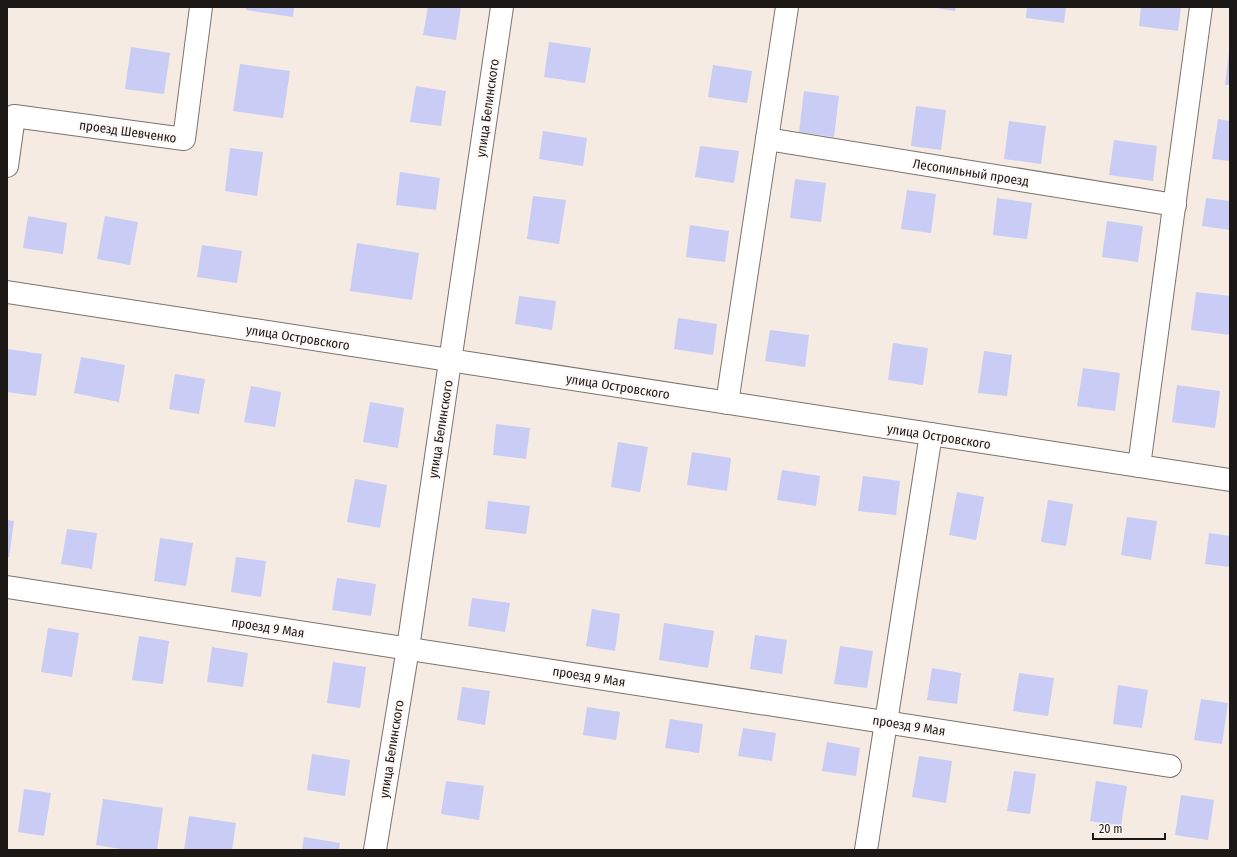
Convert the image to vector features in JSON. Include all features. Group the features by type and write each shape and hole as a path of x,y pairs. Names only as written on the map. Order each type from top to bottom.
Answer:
{"street":[{"name":"проезд Шевченко","path":"7,166 14,116 184,139 202,7"},
{"name":"улица Белинского","path":"375,850 408,648 502,7"},
{"path":"726,403 787,7"},
{"path":"1139,466 1201,7"},
{"name":"Лесопильный проезд","path":"767,139 1175,205"},
{"name":"улица Островского","path":"7,292 1230,480"},
{"path":"866,850 931,434"},
{"name":"проезд 9 Мая","path":"7,587 1170,766"}],"building":[{"path":"246,7 294,7 293,17 246,10"},
{"path":"428,7 461,7 456,40 423,35"},
{"path":"930,7 956,7 955,11"},
{"path":"1027,7 1066,7 1064,23 1026,18"},
{"path":"1141,7 1181,7 1178,31 1139,26"},
{"path":"549,42 591,48 585,83 544,77"},
{"path":"131,47 170,53 164,94 125,89"},
{"path":"1229,52 1230,85 1225,85"},
{"path":"240,64 290,71 283,118 233,111"},
{"path":"713,65 752,71 747,103 708,97"},
{"path":"416,86 446,91 441,126 410,122"},
{"path":"804,91 839,96 834,137 799,132"},
{"path":"916,106 946,110 941,150 911,146"},
{"path":"1218,119 1230,121 1230,161 1212,159"},
{"path":"1009,121 1046,126 1041,164 1004,159"},
{"path":"543,131 587,138 583,166 539,159"},
{"path":"1114,140 1157,146 1153,181 1109,175"},
{"path":"700,146 739,151 734,183 695,177"},
{"path":"230,148 263,152 257,196 225,191"},
{"path":"400,172 440,178 436,210 396,205"},
{"path":"795,179 826,183 821,222 790,218"},
{"path":"907,190 936,194 931,233 901,229"},
{"path":"533,196 566,200 559,244 527,239"},
{"path":"997,198 1032,203 1027,239 993,235"},
{"path":"1206,198 1230,201 1230,230 1202,226"},
{"path":"28,216 67,223 63,254 23,248"},
{"path":"105,216 138,222 130,265 97,259"},
{"path":"1107,221 1143,226 1138,262 1102,257"},
{"path":"690,225 729,231 725,262 686,257"},
{"path":"357,243 419,253 412,300 350,291"},
{"path":"202,245 242,251 237,283 197,277"},
{"path":"1196,292 1230,296 1230,335 1191,330"},
{"path":"519,296 556,301 552,330 515,324"},
{"path":"678,318 717,324 713,355 674,349"},
{"path":"770,330 809,335 805,367 765,361"},
{"path":"893,343 928,348 923,385 888,380"},
{"path":"7,349 42,354 36,396 7,392"},
{"path":"984,351 1012,355 1007,396 978,393"},
{"path":"81,357 125,365 119,402 74,393"},
{"path":"1083,368 1120,373 1115,411 1077,406"},
{"path":"175,374 205,379 199,414 169,409"},
{"path":"1177,385 1220,391 1215,428 1172,422"},
{"path":"251,386 281,392 275,427 244,422"},
{"path":"370,402 404,408 398,448 363,442"},
{"path":"496,424 530,428 526,459 493,455"},
{"path":"618,442 648,447 640,492 611,487"},
{"path":"692,452 731,458 727,491 687,485"},
{"path":"782,470 820,476 816,506 777,500"},
{"path":"863,476 900,481 896,515 858,511"},
{"path":"355,479 387,485 380,528 347,522"},
{"path":"957,492 984,497 976,540 949,535"},
{"path":"1048,500 1073,504 1066,546 1041,542"},
{"path":"488,501 530,506 526,534 485,529"},
{"path":"1127,517 1157,521 1151,560 1121,555"},
{"path":"7,520 14,521 9,557 7,557"},
{"path":"67,529 97,533 92,569 61,564"},
{"path":"1209,533 1230,536 1230,567 1205,564"},
{"path":"160,538 193,543 186,586 154,581"},
{"path":"236,557 266,561 261,597 231,592"},
{"path":"337,578 376,584 371,616 332,610"},
{"path":"472,598 510,603 505,632 468,626"},
{"path":"592,609 620,614 615,651 586,646"},
{"path":"664,623 714,631 708,668 659,660"},
{"path":"48,628 79,633 72,677 41,672"},
{"path":"755,635 787,640 782,674 750,669"},
{"path":"139,636 169,641 163,684 132,680"},
{"path":"840,646 873,651 867,688 834,684"},
{"path":"212,647 248,653 243,687 207,682"},
{"path":"333,662 366,667 360,708 327,703"},
{"path":"932,668 961,673 957,704 927,700"},
{"path":"1019,673 1054,678 1048,716 1013,711"},
{"path":"1118,685 1148,690 1142,728 1113,724"},
{"path":"462,687 490,691 485,725 457,720"},
{"path":"1201,699 1228,703 1222,744 1194,740"},
{"path":"587,707 620,712 616,740 583,735"},
{"path":"670,719 703,724 699,753 665,748"},
{"path":"743,728 776,733 772,761 738,756"},
{"path":"827,742 860,748 856,776 822,771"},
{"path":"312,754 350,760 345,796 307,790"},
{"path":"919,756 952,761 946,803 912,797"},
{"path":"1014,771 1036,774 1030,814 1007,811"},
{"path":"446,781 484,786 479,820 441,814"},
{"path":"1096,781 1127,786 1121,826 1090,821"},
{"path":"24,789 51,793 44,836 18,832"},
{"path":"1181,795 1214,800 1208,840 1175,835"},
{"path":"103,799 163,808 157,850 127,850 96,845"},
{"path":"189,816 236,823 232,850 184,850"},
{"path":"304,837 340,843 339,850 302,850"}]}
